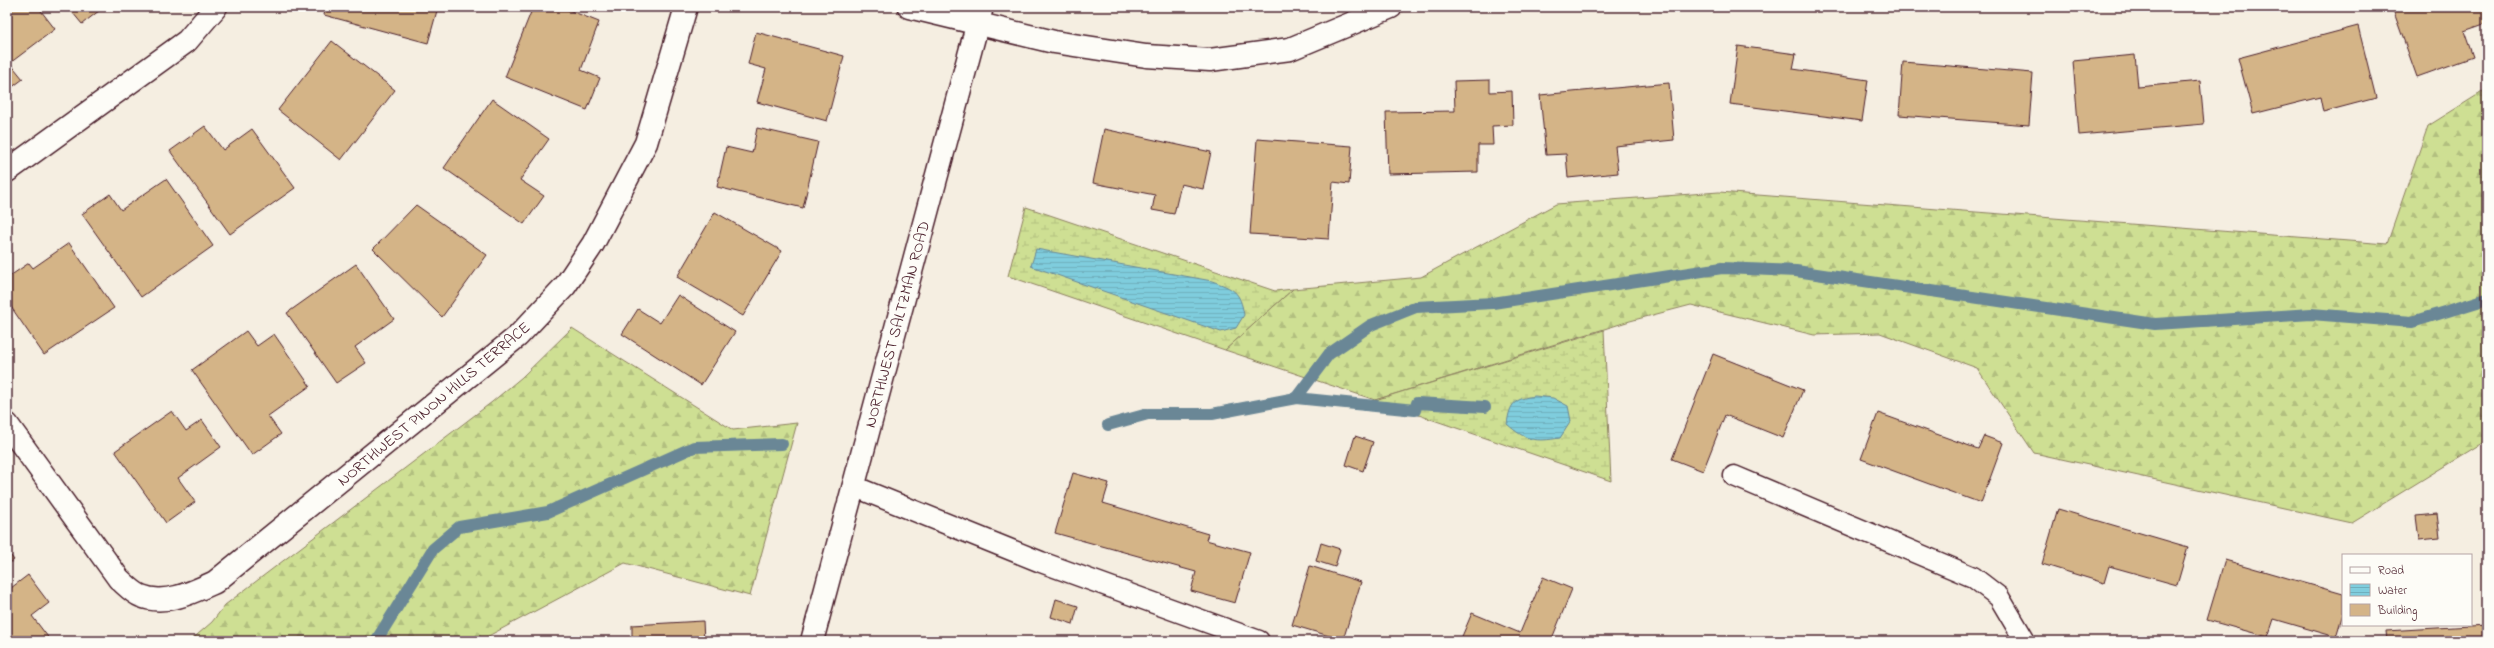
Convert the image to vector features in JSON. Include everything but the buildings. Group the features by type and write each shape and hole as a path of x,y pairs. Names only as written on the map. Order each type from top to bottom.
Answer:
{"street":[{"path":"7,171 187,41 216,7"},
{"name":"NORTHWEST PINON HILLS TERRACE","path":"7,424 119,579 140,596 160,599 188,595 215,582 518,336 565,286 593,244 646,142 686,7"},
{"path":"909,7 979,15 1054,42 1146,56 1210,60 1290,49 1391,7"},
{"name":"NORTHWEST SALTZMAN ROAD","path":"812,641 979,15"}],"lane":[{"path":"1734,476 1973,577 1999,597 2025,641"},
{"path":"853,486 1041,562 1259,641"}],"green space":[{"path":"2487,89 2487,440 2352,523 2034,453 1977,368 1880,333 1814,335 1691,305 1630,321 1375,400 1225,350 1293,289 1421,277 1556,204 1719,192 2387,244 2428,126"},
{"path":"1026,207 1275,291 1293,289 1225,350 1008,276"},
{"path":"572,328 733,430 797,423 750,596 625,563 479,641 190,641 212,622 225,605 492,402 522,377"},
{"path":"1604,330 1611,481 1375,400"}],"water":[{"path":"1036,249 1212,281 1226,286 1235,292 1240,301 1244,315 1236,328 1221,332 1031,266"},
{"path":"1535,396 1553,398 1568,406 1571,421 1560,438 1544,440 1531,439 1520,434 1507,424 1510,411 1514,403 1522,399"}],"waterway":[{"path":"1108,425 1148,414 1212,414 1296,398 1329,354 1371,325 1416,307 1493,303 1722,268 1796,271 2155,324 2311,314 2412,322 2487,299"},
{"path":"1296,398 1415,410 1417,403 1485,407"},
{"path":"376,641 433,549 459,527 548,512 694,447 782,444"}]}
